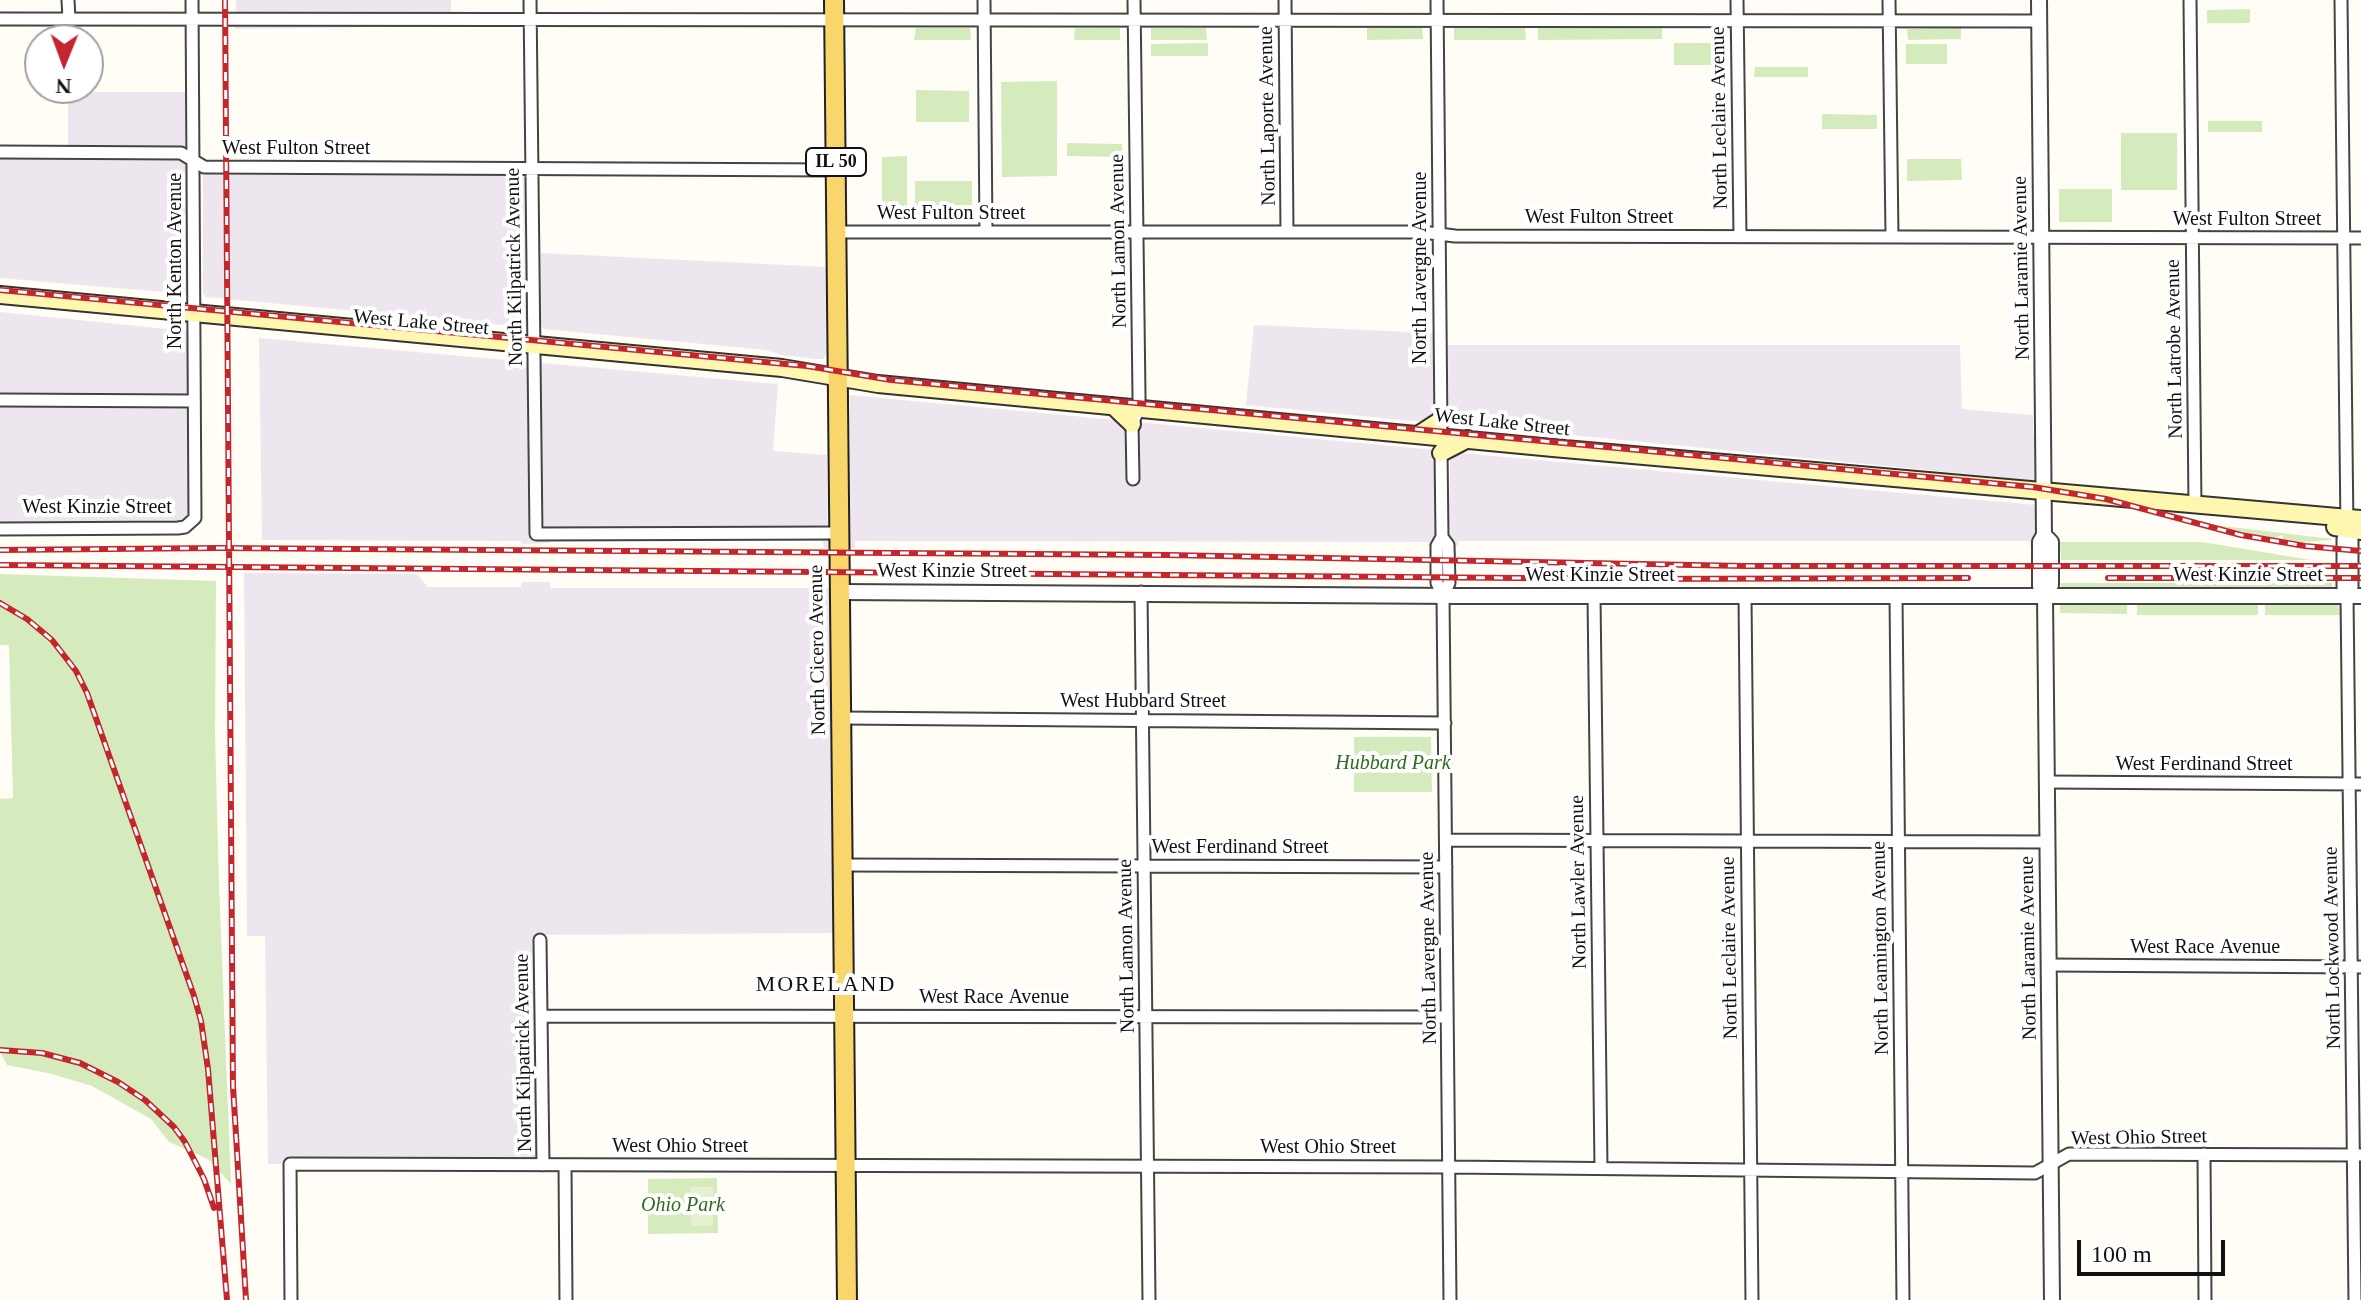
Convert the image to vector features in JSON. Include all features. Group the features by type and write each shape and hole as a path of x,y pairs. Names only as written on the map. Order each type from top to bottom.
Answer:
{"main road":[{"name":"North Cicero Avenue","path":"834,0 847,1300"},
{"name":"West Lake Street","path":"0,286 194,314"},
{"name":"West Lake Street","path":"0,295 807,372 838,382"},
{"name":"West Lake Street","path":"0,304 194,314"},
{"name":"West Lake Street","path":"534,346 800,380 878,384 2044,493 2211,505 2354,524"},
{"path":"1113,406 1132,424"},
{"path":"1378,431 1388,442 1496,432 1508,443"}],"street":[{"path":"68,0 69,19"},
{"name":"North Kenton Avenue","path":"192,0 195,511 192,522"},
{"name":"North Kilpatrick Avenue","path":"530,0 536,534 839,533"},
{"path":"984,0 986,232"},
{"name":"North Lamon Avenue","path":"1133,479 1132,424 1139,408 1134,0"},
{"name":"North Laporte Avenue","path":"1285,0 1287,232"},
{"name":"North Lavergne Avenue","path":"1437,0 1442,537 1437,546 1437,583 1443,596 1450,1300"},
{"name":"North Leclaire Avenue","path":"1737,0 1740,236"},
{"path":"1889,0 1892,236"},
{"name":"North Laramie Avenue","path":"2039,0 2044,493 2040,586 2045,596 2052,1300"},
{"name":"North Latrobe Avenue","path":"2190,0 2195,506"},
{"name":"North Lockwood Avenue","path":"2341,0 2344,238 2354,524 2343,539 2343,587 2354,596 2355,1300"},
{"path":"0,19 2039,21"},
{"name":"West Fulton Street","path":"0,152 181,153 204,167 836,170"},
{"name":"West Fulton Street","path":"836,232 2361,238"},
{"path":"0,400 194,401"},
{"name":"West Kinzie Street","path":"0,529 178,528 192,522"},
{"name":"West Kinzie Street","path":"840,592 1443,596 2354,596"},
{"name":"North Lamon Avenue","path":"1141,592 1149,1300"},
{"name":"North Lawler Avenue","path":"1594,596 1601,1168"},
{"name":"North Leclaire Avenue","path":"1745,596 1752,1300"},
{"name":"North Leamington Avenue","path":"1896,596 1903,1300"},
{"name":"West Hubbard Street","path":"841,718 1445,723"},
{"name":"West Ferdinand Street","path":"2047,782 2355,784"},
{"path":"1446,840 2048,842"},
{"name":"West Ferdinand Street","path":"842,865 1446,867"},
{"name":"North Kilpatrick Avenue","path":"540,940 543,1165"},
{"name":"West Race Avenue","path":"2049,965 2356,967"},
{"name":"West Race Avenue","path":"542,1016 1447,1017"},
{"name":"West Ohio Street","path":"291,1300 290,1164 1147,1165 2035,1173 2069,1154 2357,1155"},
{"path":"2204,1154 2205,1300"},
{"path":"565,1165 566,1300"}],"shaded area":[{"path":"236,0 451,0 451,26 235,29"},
{"path":"104,92 185,92 185,147 68,146 68,104 104,104"},
{"path":"0,159 189,160 188,294 0,278"},
{"path":"203,175 526,175 528,324 525,327 206,297 203,293"},
{"path":"541,253 826,267 827,353 823,359 816,359 766,350 544,329 541,325"},
{"path":"0,312 187,331 189,514 185,521 178,524 0,524"},
{"path":"1254,325 1433,333 1434,423 1246,405"},
{"path":"259,338 778,384 773,451 827,455 828,548 824,548 823,541 550,541 522,544 521,541 262,540"},
{"path":"1448,345 1960,345 1962,409 2033,415 2039,481 1449,423"},
{"path":"850,395 1435,450 1433,546 1428,546 1428,542 855,541 855,548 850,548"},
{"path":"1450,452 2036,505 2036,546 2030,546 2030,541 1458,541 1458,546 1449,546"},
{"path":"244,573 417,574 428,587 521,587 522,582 550,582 550,588 831,588 835,933 535,935 538,1161 268,1164 265,936 247,936"}],"green space":[{"path":"2250,9 2250,23 2207,23 2207,10"},
{"path":"1422,27 1423,39 1367,40 1367,28"},
{"path":"916,28 970,28 971,40 914,40"},
{"path":"1075,28 1120,28 1120,40 1074,40"},
{"path":"1151,28 1206,28 1207,40 1151,40"},
{"path":"1454,28 1525,28 1526,40 1454,40"},
{"path":"1538,28 1662,28 1662,39 1538,40"},
{"path":"1961,28 1961,39 1908,40 1907,29"},
{"path":"1208,43 1208,56 1151,56 1151,44"},
{"path":"1674,43 1723,43 1723,65 1674,65"},
{"path":"1906,44 1947,44 1947,64 1906,64"},
{"path":"1755,67 1808,67 1808,77 1754,77"},
{"path":"1057,81 1057,176 1002,177 1001,82"},
{"path":"916,90 969,91 969,122 916,122"},
{"path":"1822,114 1877,115 1877,129 1822,129"},
{"path":"2208,121 2262,121 2262,132 2208,132"},
{"path":"2121,133 2177,133 2177,190 2121,190"},
{"path":"1067,143 1122,144 1122,157 1067,156"},
{"path":"907,156 907,213 882,213 882,157"},
{"path":"1907,159 1961,159 1962,180 1907,181"},
{"path":"915,181 972,181 972,216 915,215"},
{"path":"2059,189 2112,189 2112,222 2059,222"},
{"path":"2206,524 2332,540 2303,542 2283,539 2282,535 2275,538"},
{"path":"2060,542 2202,542 2311,560 2061,560"},
{"path":"0,574 216,581 215,735 231,1184 208,1159 169,1142 151,1119 92,1086 7,1065 0,1052 0,799 13,798 9,645 0,645"},
{"path":"2061,583 2332,583 2332,589 2061,589"},
{"path":"2060,600 2127,602 2127,614 2060,613"},
{"path":"2265,600 2337,601 2341,615 2265,615"},
{"path":"2137,601 2258,603 2258,615 2137,615"},
{"name":"Hubbard Park","path":"1354,737 1431,737 1432,792 1354,792"},
{"name":"Ohio Park","path":"717,1178 718,1233 648,1234 648,1179"},
{"path":"690,1187 713,1187 713,1225 691,1226"}],"railway":[{"path":"225,0 233,1086 246,1300"},
{"path":"0,290 807,366 891,380 2033,487 2106,499 2241,535 2305,546 2361,551"},
{"path":"0,550 218,548 1167,555 1745,566 2361,566"},
{"path":"0,565 1634,579 1968,578"},
{"path":"2108,578 2361,578"},
{"path":"0,603 27,619 52,640 76,671 87,693 194,996 208,1069 227,1300"},
{"path":"0,1050 42,1053 80,1063 145,1100 185,1142 204,1179 214,1208"}],"district":[{"name":"MORELAND","path":"826,985"}]}
